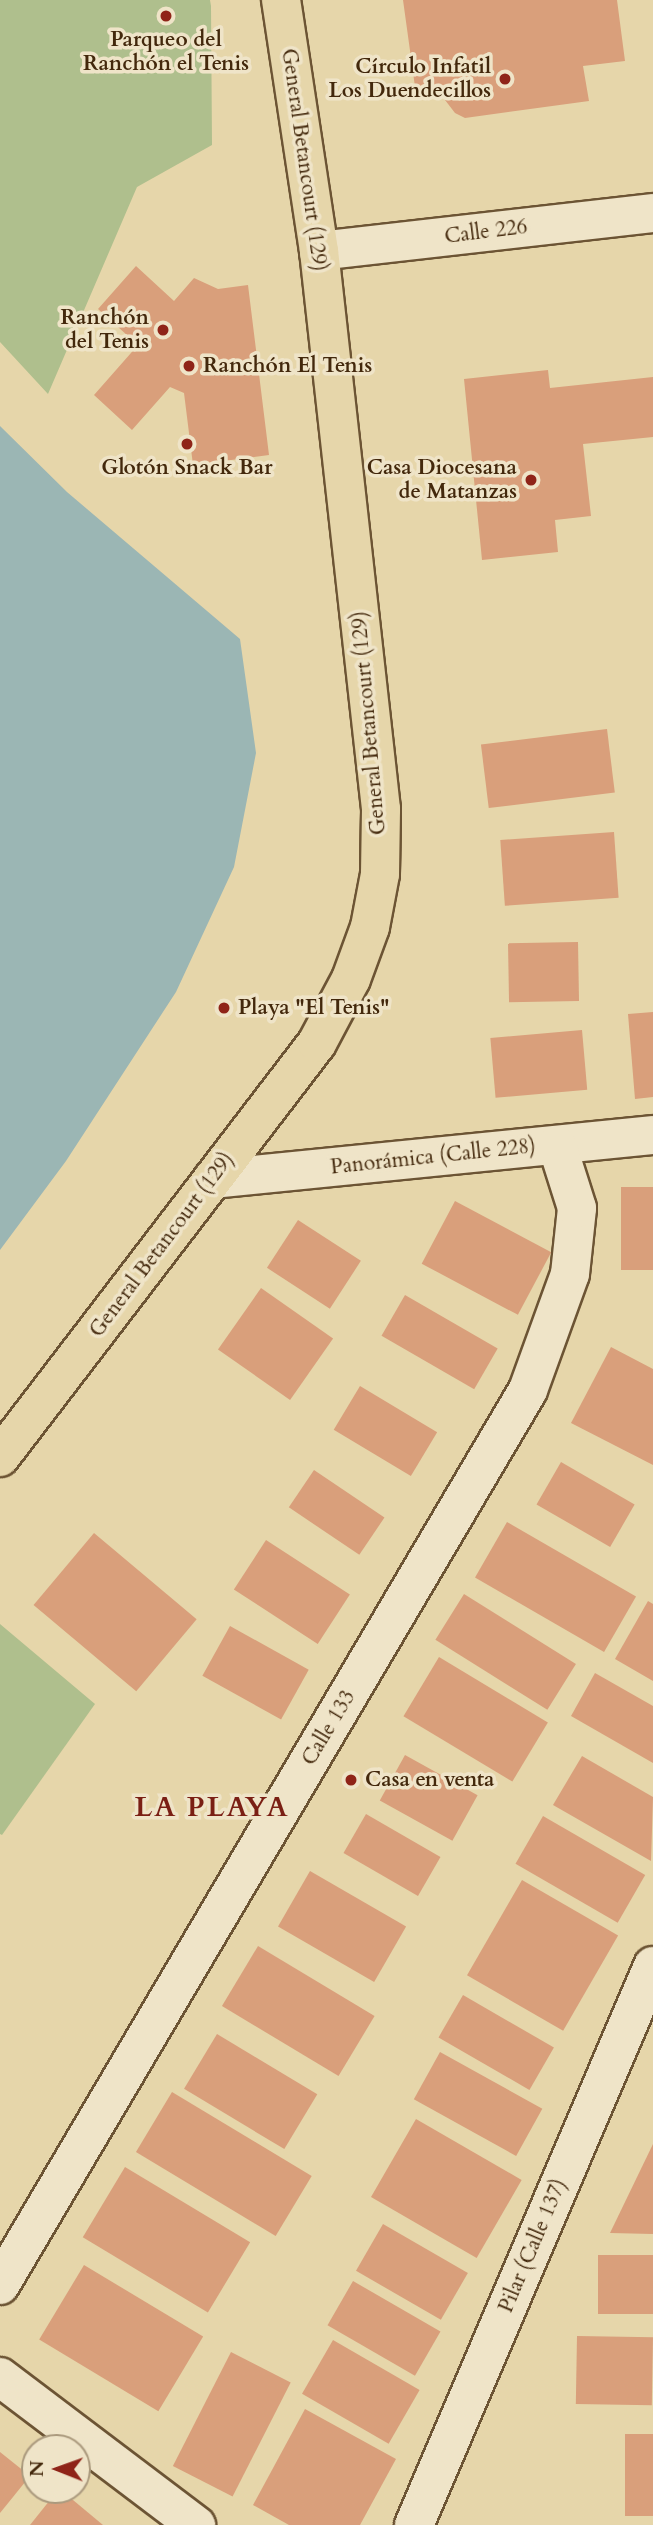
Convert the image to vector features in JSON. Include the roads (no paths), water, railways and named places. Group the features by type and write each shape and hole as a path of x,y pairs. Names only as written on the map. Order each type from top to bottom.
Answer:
{"main road":[{"name":"General Betancourt (129)","path":"0,1457 317,1043 351,979 370,927 380,874 381,809 319,251 281,0"}],"street":[{"name":"Calle 226","path":"319,251 653,213"},
{"name":"Panorámica (Calle 228)","path":"213,1179 653,1135"},
{"name":"Calle 133","path":"0,2285 527,1391 570,1274 577,1208 556,1145"},
{"name":"Pilar (Calle 137)","path":"414,2525 653,1966"},
{"path":"0,2377 196,2525"}],"water":[{"path":"0,426 67,492 240,639 256,753 234,867 176,992 66,1161 0,1250"}],"place":[{"name":"Parqueo del Ranchón el Tenis","path":"166,16"},
{"name":"Círculo Infatil Los Duendecillos","path":"505,79"},
{"name":"Ranchón del Tenis","path":"163,330"},
{"name":"Ranchón El Tenis","path":"189,366"},
{"name":"Glotón Snack Bar","path":"187,444"},
{"name":"Casa Diocesana de Matanzas","path":"531,480"},
{"name":"Playa \"El Tenis\"","path":"224,1008"},
{"name":"Casa en venta","path":"351,1780"}],"district":[{"name":"LA PLAYA","path":"212,1807"}]}
